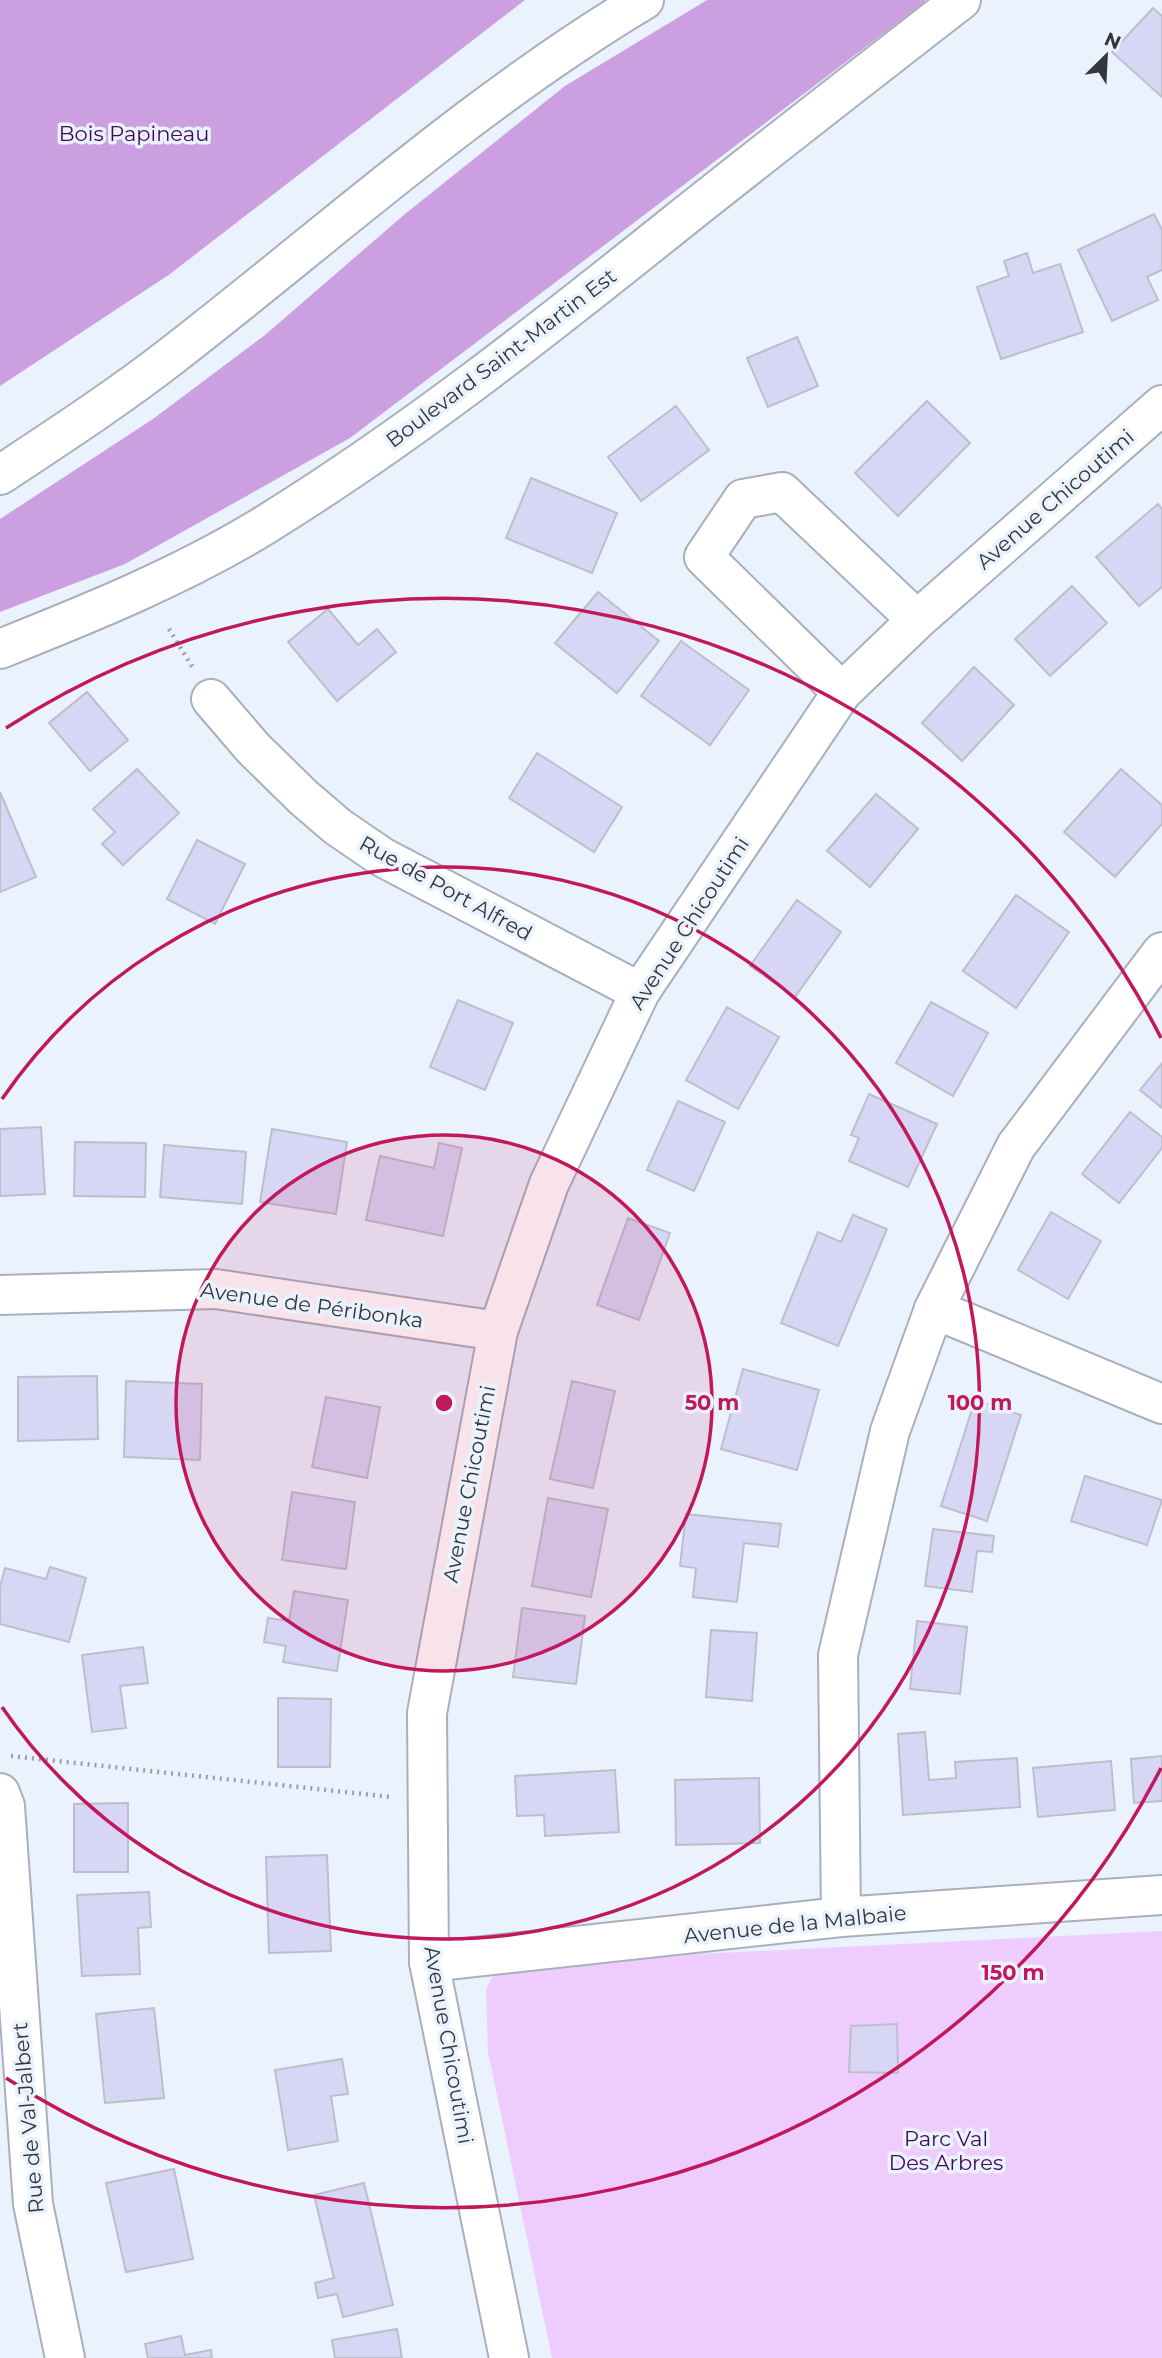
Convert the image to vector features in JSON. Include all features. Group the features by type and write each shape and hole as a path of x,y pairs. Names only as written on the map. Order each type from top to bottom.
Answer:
{"street":[{"path":"0,475 173,355 484,107 578,40 644,0"},
{"name":"Boulevard Saint-Martin Est","path":"0,649 149,586 214,553 258,529 392,441 505,358 961,0"},
{"name":"Avenue Chicoutimi","path":"509,2358 429,1962 427,1713 498,1331 549,1184 640,992 842,692 917,620 1162,405"},
{"path":"842,692 704,557 743,499 782,492 917,620"},
{"name":"Rue de Port Alfred","path":"211,699 253,748 338,827 382,857 640,992"},
{"path":"841,1917 838,1655 890,1431 934,1310 1016,1146 1162,952"},
{"name":"Avenue de Péribonka","path":"0,1295 216,1289 498,1331"},
{"path":"934,1310 1162,1404"},
{"name":"Rue de Val-Jalbert","path":"0,1793 5,1806 33,2204 65,2358"},
{"name":"Avenue de la Malbaie","path":"429,1962 841,1917 1162,1895"}],"path":[{"path":"169,629 211,699"},
{"path":"0,1755 428,1801"}],"green space":[{"name":"Bois Papineau","path":"0,0 525,0 170,274 0,386"},
{"path":"707,0 925,2 350,438 125,564 0,612 0,519 153,419 265,335 405,214 565,86"},
{"name":"Parc Val Des Arbres","path":"1162,1931 1162,2358 552,2358 488,2052 486,1989 500,1964"}],"building":[{"path":"1153,8 1162,16 1162,97 1112,52"},
{"path":"1154,214 1162,230 1162,270 1147,277 1158,300 1112,321 1078,250"},
{"path":"1027,253 1033,273 1060,264 1083,332 1001,359 977,287 1009,276 1004,261"},
{"path":"797,337 818,386 768,407 747,358"},
{"path":"927,401 970,443 898,516 855,473"},
{"path":"676,406 709,450 641,501 608,457"},
{"path":"531,478 617,513 592,573 506,538"},
{"path":"1158,504 1162,509 1162,587 1139,606 1096,557"},
{"path":"1072,586 1107,623 1050,676 1015,639"},
{"path":"598,592 659,641 617,693 555,643"},
{"path":"328,609 358,645 377,629 396,652 337,701 288,642"},
{"path":"681,641 749,690 710,745 641,696"},
{"path":"974,667 1014,705 962,761 922,723"},
{"path":"87,692 128,740 90,771 49,723"},
{"path":"537,753 622,807 594,852 509,798"},
{"path":"137,769 179,813 123,865 102,844 115,832 93,809"},
{"path":"1121,769 1162,805 1162,824 1115,877 1064,832"},
{"path":"0,792 36,877 0,892"},
{"path":"876,794 918,829 870,887 827,851"},
{"path":"197,840 245,864 215,924 167,899"},
{"path":"1016,895 1069,932 1016,1008 963,971"},
{"path":"797,900 841,932 795,997 750,966"},
{"path":"458,1000 513,1023 485,1090 430,1067"},
{"path":"931,1002 988,1033 953,1096 896,1063"},
{"path":"727,1007 779,1037 738,1109 686,1080"},
{"path":"1162,1063 1162,1108 1140,1090"},
{"path":"869,1094 937,1124 908,1187 849,1161 859,1138 851,1135"},
{"path":"678,1101 725,1122 694,1191 647,1170"},
{"path":"1130,1112 1162,1137 1162,1148 1119,1203 1082,1174"},
{"path":"41,1127 45,1194 0,1196 0,1129"},
{"path":"272,1129 347,1142 336,1214 260,1202"},
{"path":"75,1142 146,1143 145,1197 74,1196"},
{"path":"439,1143 462,1148 443,1236 366,1220 380,1156 434,1168"},
{"path":"164,1145 246,1152 242,1204 160,1197"},
{"path":"1051,1212 1101,1241 1068,1299 1018,1270"},
{"path":"853,1215 887,1229 838,1346 781,1323 818,1232 841,1242"},
{"path":"628,1218 670,1233 639,1320 597,1305"},
{"path":"743,1369 819,1390 797,1470 721,1449"},
{"path":"97,1376 98,1439 18,1441 18,1377"},
{"path":"126,1381 202,1384 200,1460 124,1457"},
{"path":"572,1381 615,1391 593,1488 550,1479"},
{"path":"326,1397 380,1407 367,1478 312,1467"},
{"path":"975,1400 1021,1415 987,1521 941,1506"},
{"path":"1085,1476 1162,1500 1147,1545 1071,1521"},
{"path":"292,1492 355,1502 346,1569 282,1560"},
{"path":"548,1498 608,1509 591,1597 532,1586"},
{"path":"686,1514 781,1524 778,1547 744,1543 737,1602 693,1597 696,1568 680,1566"},
{"path":"933,1529 994,1536 992,1552 977,1551 972,1592 925,1586"},
{"path":"50,1567 86,1578 69,1642 0,1624 0,1587 5,1568 46,1579"},
{"path":"294,1591 348,1600 337,1671 283,1662 286,1646 264,1642 268,1618 289,1621"},
{"path":"522,1608 585,1616 576,1684 513,1677"},
{"path":"917,1621 967,1627 960,1694 910,1689"},
{"path":"711,1630 757,1633 752,1701 706,1697"},
{"path":"143,1647 148,1683 120,1686 126,1728 92,1732 82,1655"},
{"path":"278,1698 331,1699 330,1767 278,1767"},
{"path":"925,1732 929,1780 956,1778 955,1762 1017,1758 1020,1807 903,1815 898,1734"},
{"path":"1162,1756 1162,1801 1134,1803 1131,1759"},
{"path":"1111,1761 1115,1810 1038,1817 1033,1768"},
{"path":"615,1770 619,1832 545,1836 544,1815 517,1816 515,1776"},
{"path":"759,1778 760,1843 676,1845 675,1780"},
{"path":"128,1803 128,1872 74,1872 74,1804"},
{"path":"327,1855 331,1951 269,1953 266,1857"},
{"path":"149,1892 151,1927 138,1928 140,1974 82,1976 77,1895"},
{"path":"154,2008 164,2098 105,2103 96,2014"},
{"path":"897,2024 898,2073 849,2072 851,2026"},
{"path":"342,2059 348,2094 331,2096 338,2141 288,2150 275,2070"},
{"path":"174,2169 193,2259 126,2272 106,2183"},
{"path":"364,2183 393,2305 343,2317 337,2294 318,2298 315,2283 334,2278 314,2195"},
{"path":"397,2329 402,2358 335,2358 332,2340"},
{"path":"181,2336 185,2355 211,2350 212,2358 148,2358 145,2344"}]}
